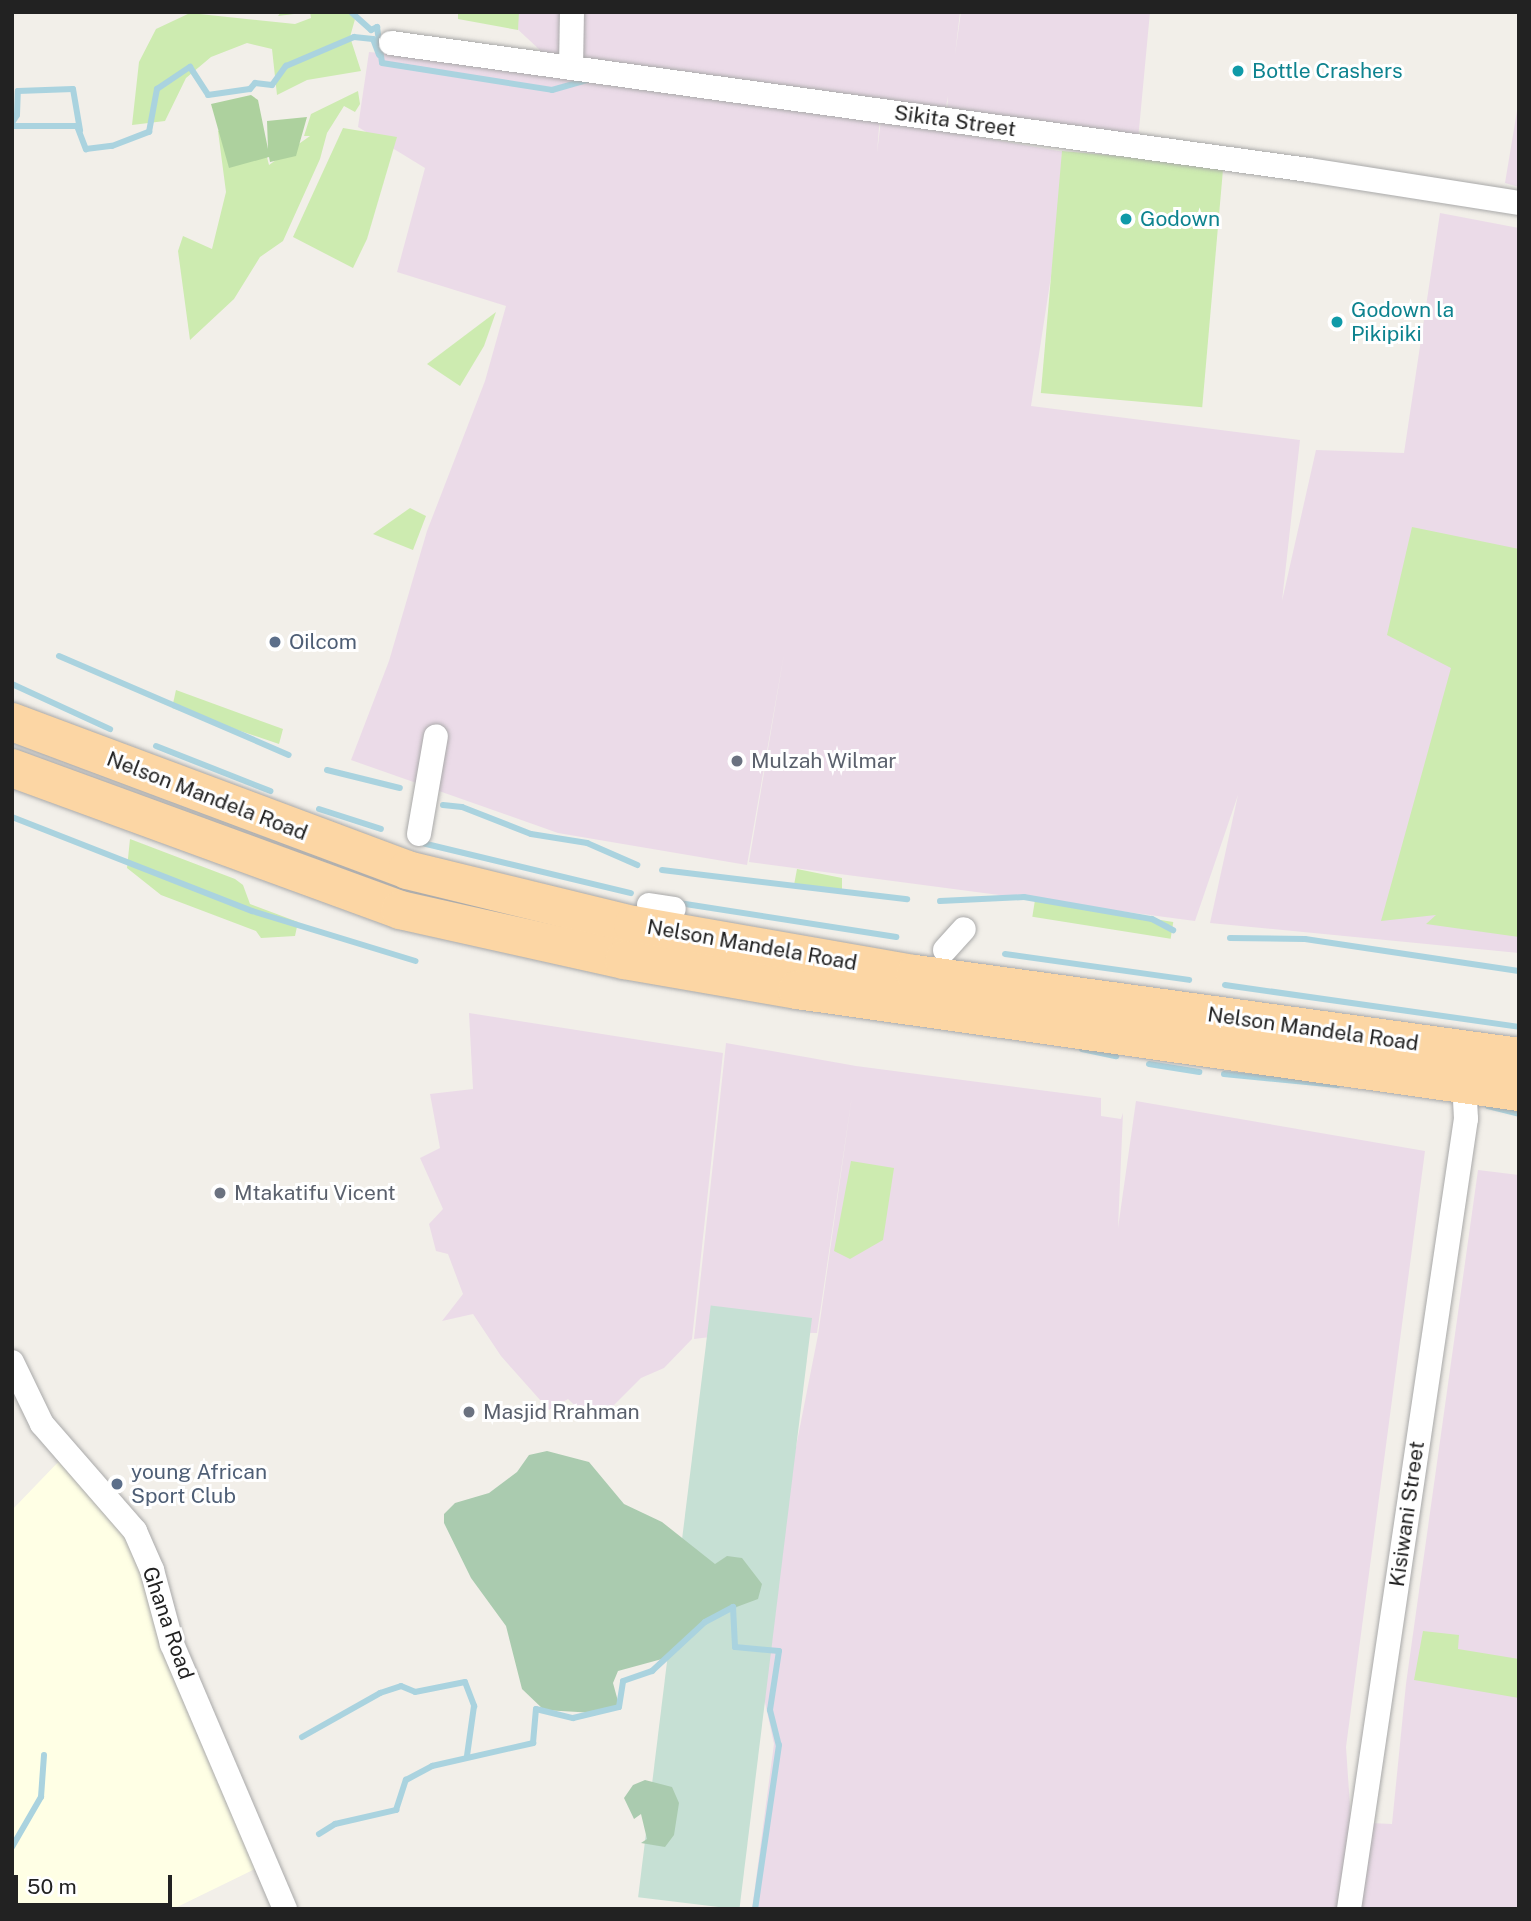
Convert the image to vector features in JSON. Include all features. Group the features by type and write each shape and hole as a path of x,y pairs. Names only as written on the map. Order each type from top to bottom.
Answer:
{"main road":[{"name":"Nelson Mandela Road","path":"12,722 351,852 580,913 915,974 1519,1057"},
{"name":"Nelson Mandela Road","path":"12,768 400,910 624,960 1465,1102 1519,1092"}],"street":[{"path":"571,68 572,12"},
{"name":"Sikita Street","path":"391,43 1310,170 1519,203"},
{"path":"419,834 436,736"},
{"path":"649,905 674,909"},
{"path":"945,950 964,929"},
{"name":"Kisiwani Street","path":"1349,1909 1465,1102"},
{"name":"Ghana Road","path":"12,1362 42,1424 135,1531 152,1570 172,1644 285,1909"}],"shaded area":[{"path":"499,12 960,12 955,55 961,12 1150,12 1138,140 947,111 948,96 945,112 542,52"},
{"path":"369,52 582,71 880,115 877,153 881,120 1070,153 1031,406 1300,440 1282,601 1316,450 1404,453 1440,213 1519,228 1519,953 1210,923 1238,795 1195,921 749,862 784,654 747,865 558,833 351,760 389,661 427,531 485,381 506,306 397,272 425,168 358,127"},
{"path":"1519,99 1519,187 1505,183"},
{"path":"469,1013 723,1053 692,1339 664,1368 641,1378 606,1413 600,1407 589,1419 568,1399 549,1410 501,1356 473,1314 442,1321 463,1294 448,1254 436,1251 429,1224 443,1209 420,1158 440,1148 430,1094 473,1089"},
{"path":"726,1043 856,1066 1101,1098 1101,1116 1121,1119 1123,1113 1118,1228 1136,1101 1425,1151 1346,1747 1351,1821 1341,1909 752,1909 774,1744 764,1698 793,1462 818,1335 852,1096 817,1333 750,1332 694,1339"},
{"path":"1478,1170 1519,1175 1519,1909 1354,1909 1370,1823 1392,1824 1406,1684"},
{"path":"711,1306 812,1318 739,1909 638,1897"},
{"path":"547,1451 589,1462 624,1504 662,1522 715,1564 727,1556 742,1558 762,1584 758,1599 707,1618 662,1659 618,1671 613,1683 619,1705 595,1713 544,1710 522,1689 506,1626 471,1578 444,1523 444,1514 455,1503 489,1493 517,1472 529,1455"},
{"path":"65,1455 132,1529 263,1865 173,1909 12,1909 12,1510"},
{"path":"645,1780 672,1787 679,1803 674,1835 665,1847 641,1843 647,1839 641,1814 634,1819 624,1798 633,1785"}],"green space":[{"path":"281,12 310,12 278,16"},
{"path":"310,12 357,12 350,37 361,71 307,80 277,95 272,49 247,43 211,57 186,78 165,121 132,125 139,62 156,29 190,13 295,24 311,18"},
{"path":"458,12 519,12 518,30 458,19"},
{"path":"358,91 360,104 355,112 344,106 327,133 320,159 283,241 260,257 234,299 190,340 178,251 183,236 212,249 226,192 218,131 258,122 269,165 310,136 304,136 311,114"},
{"path":"251,95 258,100 268,149 267,121 307,117 296,156 270,162 269,157 229,168 211,104"},
{"path":"343,128 397,137 367,239 353,268 293,237"},
{"path":"1062,151 1223,165 1202,407 1041,393"},
{"path":"496,312 484,346 460,386 427,364"},
{"path":"410,508 426,516 413,550 373,534"},
{"path":"1412,527 1519,549 1519,937 1426,924 1436,915 1381,921 1451,668 1387,635"},
{"path":"176,690 283,729 279,744 172,708"},
{"path":"130,839 235,879 243,885 250,904 298,922 295,936 261,938 256,931 161,895 127,868"},
{"path":"797,869 842,878 842,890 794,885"},
{"path":"1035,900 1173,922 1171,939 1032,917"},
{"path":"851,1161 894,1168 883,1240 850,1259 834,1251"},
{"path":"1423,1631 1459,1635 1458,1649 1519,1659 1519,1698 1414,1680"}],"waterway":[{"path":"351,12 371,30 377,27 382,63 552,90 588,80"},
{"path":"12,126 77,126 86,149 112,146 149,132 157,89 190,67 208,95 250,89 255,83 272,85 286,66 354,37 373,39 379,55"},
{"path":"12,123 17,115 18,91 73,89 80,130"},
{"path":"59,656 289,755"},
{"path":"12,684 110,729"},
{"path":"156,746 270,791"},
{"path":"327,770 400,788"},
{"path":"443,805 462,807 531,834 587,843 637,865"},
{"path":"319,809 381,829"},
{"path":"12,817 252,911 416,961"},
{"path":"418,842 631,893"},
{"path":"662,870 907,899"},
{"path":"940,901 1024,897 1152,919 1173,930"},
{"path":"679,903 896,937"},
{"path":"1230,938 1305,939 1519,971"},
{"path":"1005,954 1189,980"},
{"path":"1225,985 1519,1027"},
{"path":"1082,1049 1116,1056"},
{"path":"1149,1064 1199,1072"},
{"path":"1224,1074 1337,1085"},
{"path":"1488,1106 1519,1114"},
{"path":"319,1834 335,1824 396,1810 406,1780 432,1766 533,1743 536,1709 573,1718 619,1707 623,1681 652,1671 705,1622 733,1607 735,1647 779,1651 770,1710 779,1745 755,1909"},
{"path":"302,1737 380,1693 401,1686 415,1692 465,1682 474,1706 467,1756"},
{"path":"12,1847 41,1797 44,1755"}],"place":[{"name":"Bottle Crashers","path":"1238,71"},
{"name":"Godown","path":"1126,219"},
{"name":"Godown la Pikipiki","path":"1337,322"},
{"name":"Oilcom","path":"275,642"},
{"name":"Mulzah Wilmar","path":"737,761"},
{"name":"Mtakatifu Vicent","path":"220,1193"},
{"name":"Masjid Rrahman","path":"469,1412"},
{"name":"young African Sport Club","path":"117,1484"}]}
